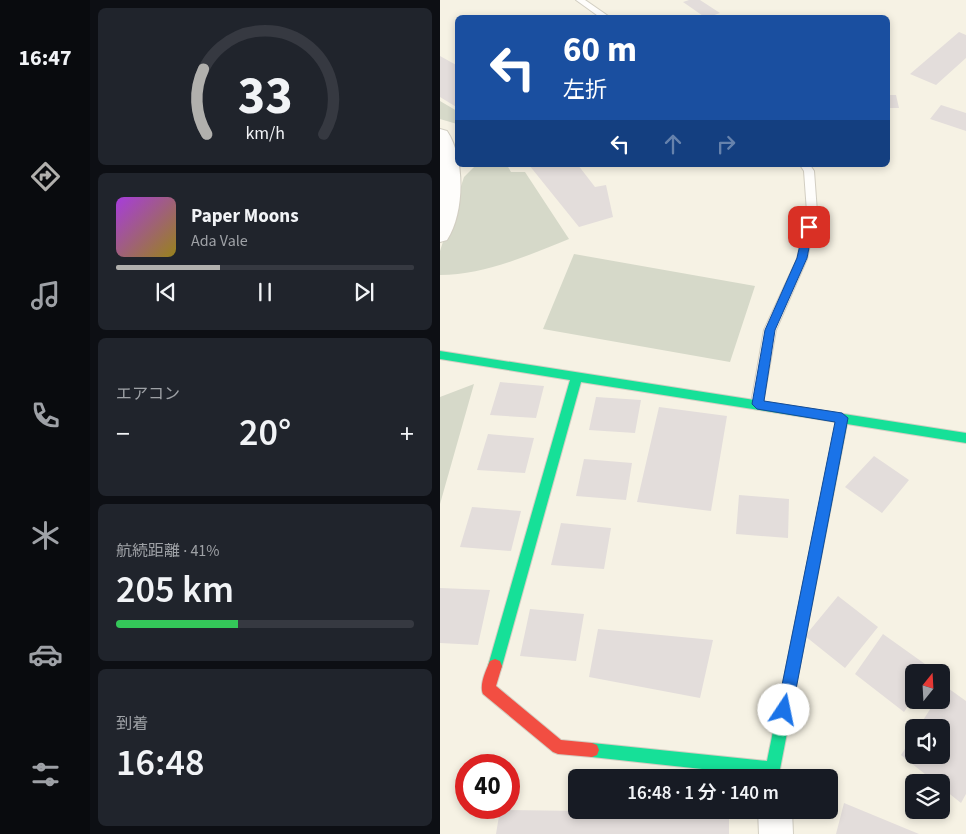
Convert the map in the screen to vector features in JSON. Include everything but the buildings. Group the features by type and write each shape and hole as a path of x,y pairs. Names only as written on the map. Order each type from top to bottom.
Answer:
{"street":[{"path":"440,135 449,158 451,188 446,221 440,235"},
{"path":"443,358 577,376 966,438"},
{"path":"577,376 488,689 558,747 740,769"},
{"path":"774,769 842,418"},
{"path":"775,819 776,834"}],"lane":[{"path":"580,0 602,15"},
{"path":"757,404 770,330 802,258 812,212 809,171 806,167"}],"green space":[{"path":"440,101 455,110 455,123 440,119"},
{"path":"474,167 508,167 511,172 525,172 569,239 490,268 474,272 440,275 440,251 464,177"},
{"path":"574,254 755,286 730,362 543,329"},
{"path":"474,384 440,504 440,397"}],"traffic: fast":[{"path":"440,355 966,438"},
{"path":"495,666 577,376"},
{"path":"773,769 842,418"},
{"path":"592,750 773,769"}],"traffic: jam":[{"path":"495,666 488,689 558,747 592,750"}],"route":[{"path":"784,710 842,418 757,404 770,330 802,258 809,227"}]}
